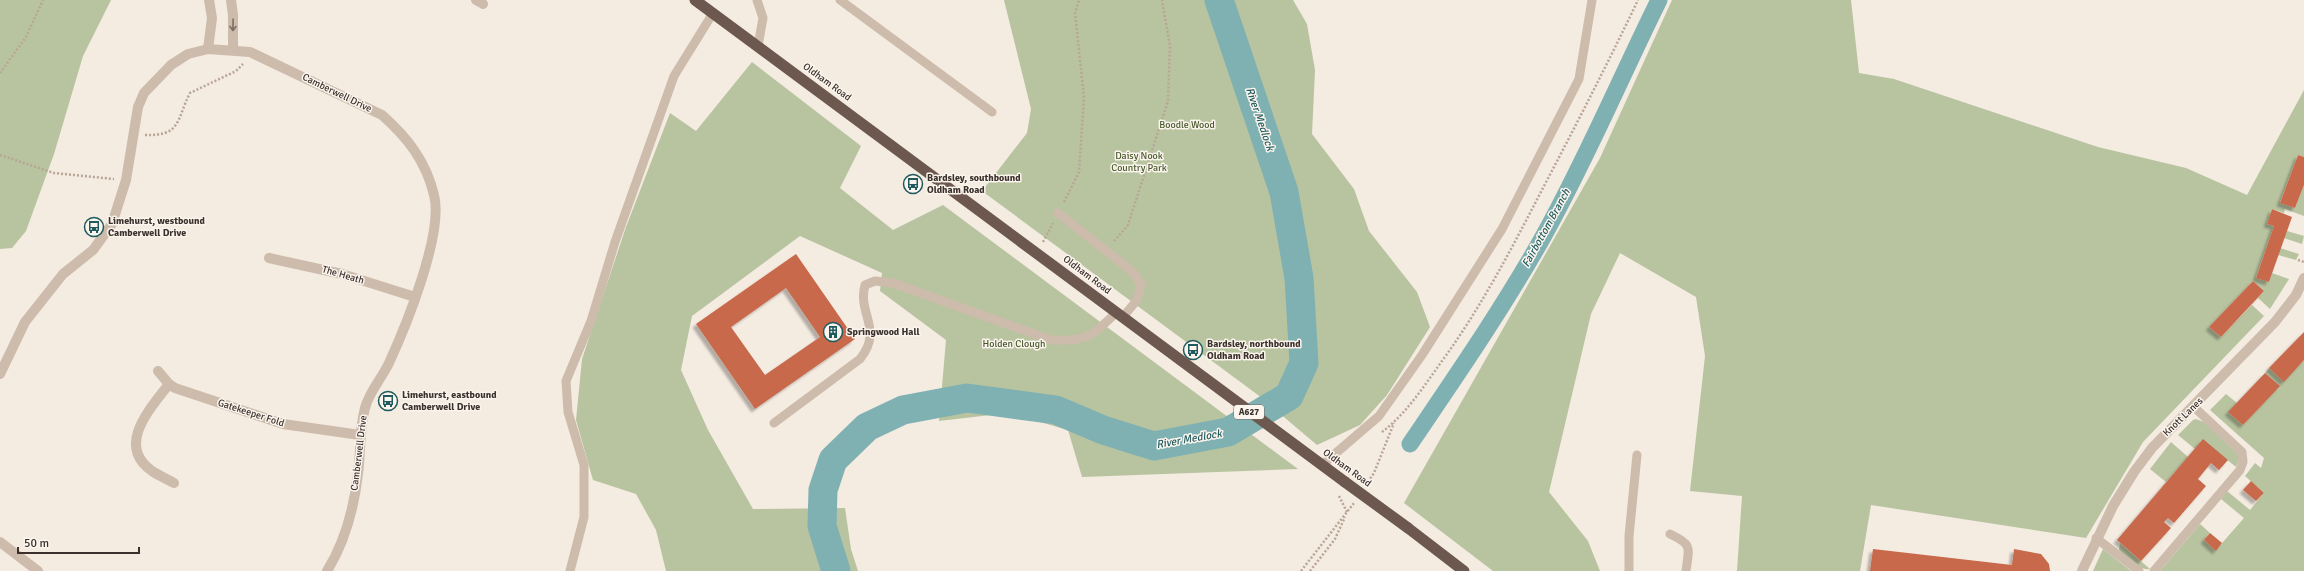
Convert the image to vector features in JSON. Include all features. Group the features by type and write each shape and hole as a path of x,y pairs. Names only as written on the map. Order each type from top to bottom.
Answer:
{"highway":[{"name":"Oldham Road","path":"695,0 1038,253 1464,571"}],"street":[{"path":"208,49 212,18 209,0"},
{"path":"231,0 233,15 233,50"},
{"name":"Camberwell Drive","path":"0,374 25,322 63,274 93,250 112,224 126,180 132,134 144,92 155,79 171,65 188,54 208,49 250,52 382,115 400,131 418,153 434,195 436,218 424,271 402,336 384,375 365,407 360,435 359,473 352,510 339,551 327,571"},
{"name":"The Heath","path":"269,258 342,274 415,297"},
{"name":"Knott Lanes","path":"2082,571 2096,538 2134,472 2152,448 2194,407 2274,322 2296,295 2304,278"},
{"name":"Gatekeeper Fold","path":"158,371 169,384 175,388 282,424 360,435"},
{"path":"169,384 139,426 134,440 141,459 151,470 174,483"},
{"path":"0,542 38,571"}],"lane":[{"path":"758,0 764,18 758,46"},
{"path":"840,0 992,112"},
{"path":"1322,465 1379,416 1422,356 1502,229 1579,79 1592,0"},
{"path":"570,571 584,517 584,465 568,412 566,381 591,321 615,242 674,76 713,13"},
{"path":"774,423 860,359 868,349 871,341 863,294 866,285 875,281 893,283 1051,340 1074,342 1093,335 1137,300 1141,284 1133,272 1058,213"},
{"path":"2154,571 2240,470 2243,462 2242,452 2194,407"},
{"path":"1629,571 1629,536 1638,454"},
{"path":"1670,534 1685,541 1688,548 1686,571"},
{"path":"2096,538 2139,571"}],"path":[{"path":"0,73 26,37 43,0"},
{"path":"1038,253 1080,172 1084,96 1075,13 1079,0"},
{"path":"1106,251 1128,224 1146,173 1168,101 1170,46 1162,0"},
{"path":"132,134 156,135 173,131 177,126 190,93 236,71 243,65 250,52"},
{"path":"0,155 54,173 126,180"},
{"path":"2298,260 2304,262"},
{"path":"1310,571 1335,539 1348,511"}],"green space":[{"path":"0,0 111,0 83,56 54,154 26,231 12,248 0,249"},
{"name":"Daisy Nook Country Park","path":"1004,0 1293,0 1307,24 1315,70 1312,134 1354,189 1369,231 1417,292 1430,327 1387,395 1360,425 1317,445 1258,395 982,191 1027,133 1031,109"},
{"path":"1672,0 1851,0 1859,73 1894,79 2098,147 2186,168 2247,195 2304,90 2304,157 2298,155 2280,202 2295,208 2304,185 2304,216 2285,209 2284,213 2272,209 2267,224 2274,226 2256,277 2269,282 2272,273 2289,279 2270,309 2258,298 2264,291 2253,281 2209,327 2221,337 2252,305 2264,316 2143,442 2086,538 1871,505 1860,571 1737,571 1742,496 1690,491 1705,356 1696,297 1620,253 1591,314 1549,492 1588,541 1600,571 1493,571 1404,503 1600,158"},
{"name":"Holden Clough","path":"752,62 861,146 840,188 893,230 943,205 1298,469 1082,477 1068,430 1008,413 939,421 946,340 880,291 882,273 800,236 692,316 681,370 708,430 753,509 845,508 851,549 858,571 666,571 656,530 636,494 593,480 576,420 582,359 626,227 670,113 696,131"},
{"path":"2287,231 2304,236 2302,244 2284,238"},
{"path":"2280,248 2299,254 2296,260 2278,255"},
{"path":"2304,360 2304,571 2160,571 2200,524 2210,533 2204,540 2216,550 2244,518 2221,499 2227,491 2250,510 2264,493 2245,476 2255,463 2261,468 2264,458 2210,410 2226,394 2237,403 2229,412 2243,425 2279,386 2265,373 2269,368 2284,381"},
{"path":"2196,419 2204,422 2238,454 2239,460 2236,467 2203,440 2195,449 2178,435 2193,420"},
{"path":"2171,442 2188,457 2166,482 2150,469"},
{"path":"2120,543 2150,569 2137,566 2129,560 2119,550"},
{"path":"2103,549 2131,571 2093,571"}],"building":[{"path":"2298,155 2304,157 2304,185 2295,208 2280,203"},
{"path":"2272,209 2292,217 2269,282 2256,278 2274,226 2267,224"},
{"name":"Springwood Hall","path":"796,254 855,339 755,409 696,324","holes":["786,288 820,337 765,375 731,327"]},
{"path":"2253,281 2264,291 2221,337 2209,327"},
{"path":"2304,332 2304,360 2284,382 2269,368"},
{"path":"2265,373 2280,386 2243,425 2228,412"},
{"path":"2203,439 2228,460 2219,470 2211,463 2198,479 2206,486 2174,523 2168,518 2164,522 2171,528 2141,561 2117,540"},
{"path":"2251,481 2264,493 2256,501 2243,490"},
{"path":"2210,533 2222,543 2216,551 2204,540"},
{"path":"1873,549 2012,565 2014,549 2041,554 2049,564 2050,571 1870,571"}],"waterway":[{"name":"River Medlock","path":"836,571 822,526 823,490 833,460 867,427 903,410 967,398 1056,410 1103,430 1154,446 1228,432 1289,396 1304,363 1299,278 1284,192 1219,0"},
{"name":"Fairbottom Branch","path":"1410,444 1495,316 1543,237 1588,149 1659,0"}],"place":[{"name":"Bardsley, southbound Oldham Road","path":"913,184"},
{"name":"Limehurst, westbound Camberwell Drive","path":"94,227"},
{"name":"Springwood Hall","path":"833,332"},
{"name":"Bardsley, northbound Oldham Road","path":"1193,350"},
{"name":"Limehurst, eastbound Camberwell Drive","path":"388,401"}],"park label":[{"name":"Boodle Wood","path":"1187,125"}]}
